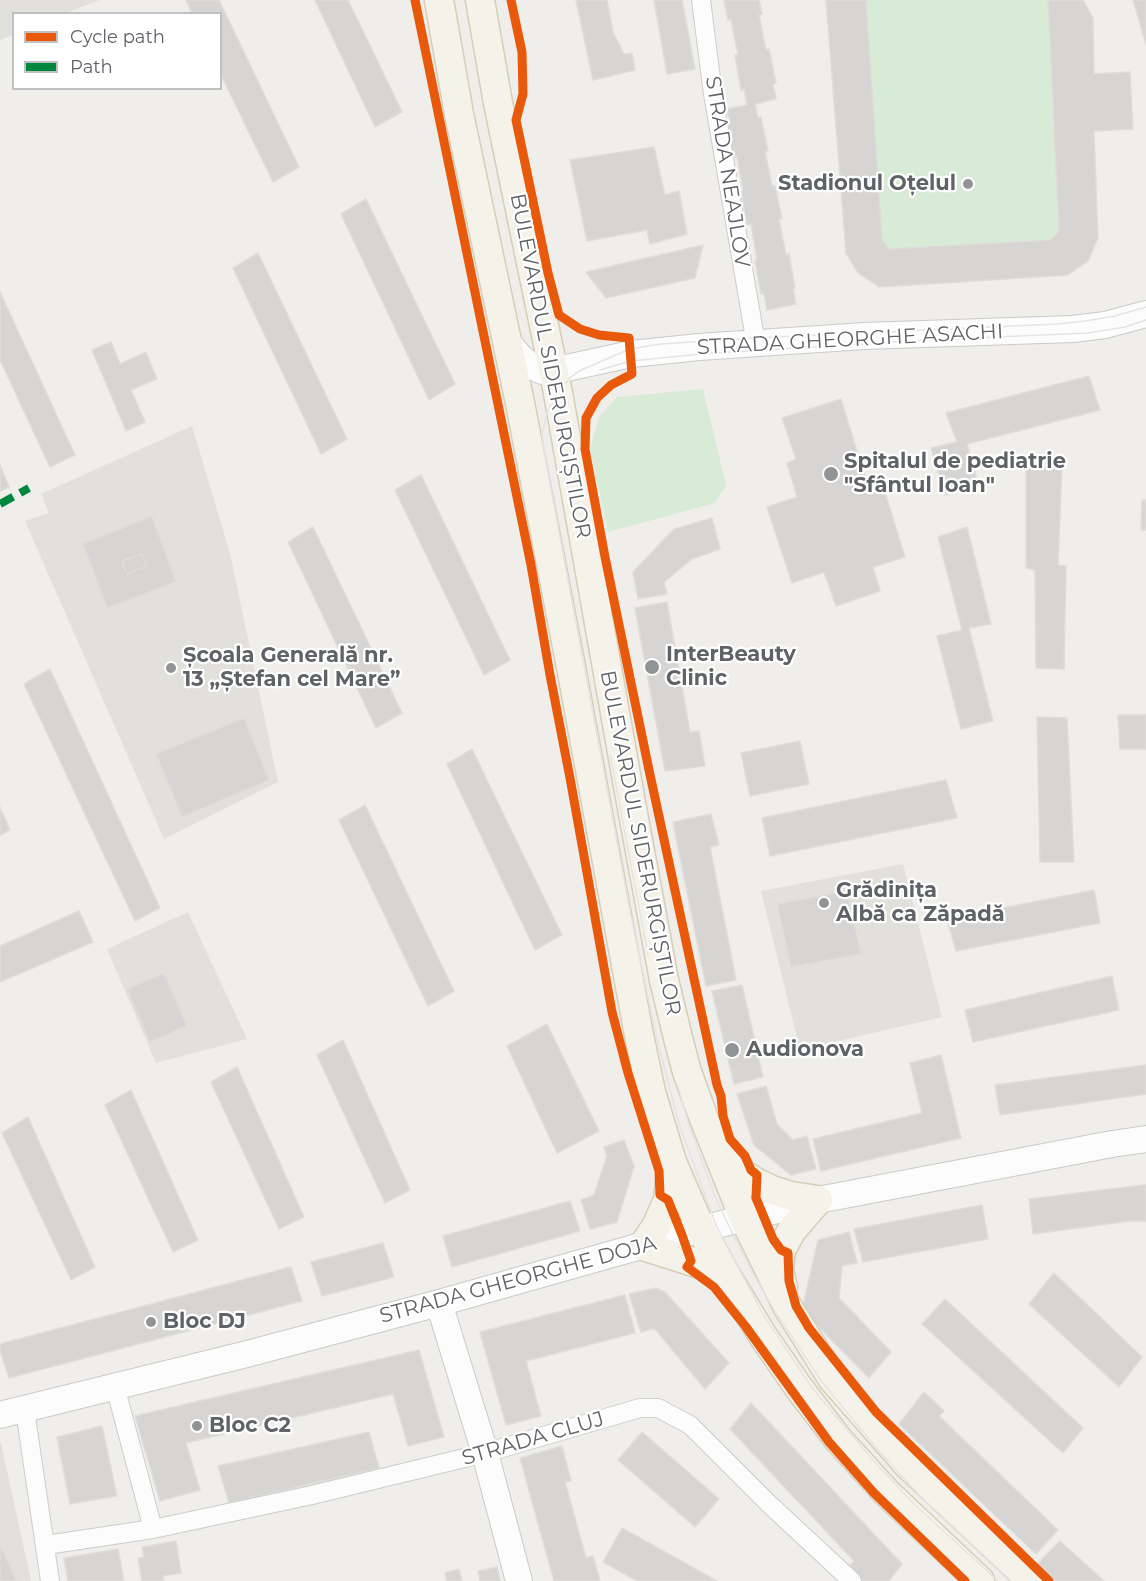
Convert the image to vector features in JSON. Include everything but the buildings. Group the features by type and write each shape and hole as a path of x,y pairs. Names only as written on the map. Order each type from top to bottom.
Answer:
{"main road":[{"name":"BULEVARDUL SIDERURGIȘTILOR","path":"439,0 459,114 508,343 571,668 639,1035 651,1092 672,1162 701,1229 726,1275 763,1336 799,1388 838,1439 886,1492 980,1581"},
{"name":"BULEVARDUL SIDERURGIȘTILOR","path":"480,0 498,103 554,371 664,980 687,1072 744,1218 787,1306 832,1378 908,1465 1032,1581"},
{"path":"715,1147 740,1172 756,1183 791,1196 818,1200"},
{"path":"672,1162 668,1200 657,1225 644,1246 706,1266 726,1275"},
{"path":"787,1306 779,1270 781,1250 792,1230 818,1200"}],"street":[{"name":"STRADA NEAJLOV","path":"701,0 713,94 755,338 754,344"},
{"name":"STRADA GHEORGHE ASACHI","path":"554,371 631,354 896,335 1073,329 1105,325 1146,314"},
{"path":"508,343 530,365 542,371 554,371"},
{"name":"STRADA GHEORGHE DOJA","path":"12,1412 247,1354 701,1229 818,1200 1146,1139"},
{"path":"439,1303 485,1453 519,1581"},
{"path":"115,1386 153,1529"},
{"name":"STRADA CLUJ","path":"46,1545 153,1529 312,1496 485,1453 640,1408 658,1408 690,1425 852,1581"},
{"path":"12,1412 46,1545 50,1581"}],"shaded area":[{"path":"0,0 100,0 69,12 12,12 12,35 0,40"},
{"name":"Școala Generală nr. 13 „Ștefan cel Mare”","path":"192,426 230,553 278,782 164,839 25,521 49,513 41,494"},
{"path":"903,864 942,1017 800,1050 761,891"},
{"path":"188,912 247,1039 156,1063 107,949"},
{"path":"1,1443 31,1581 0,1581"}],"green space":[{"name":"Stadionul Oțelul","path":"826,0 1083,0 1093,18 1094,73 1130,72 1133,129 1094,132 1098,238 1088,261 1068,275 880,287 858,273 846,253"},
{"path":"703,389 726,485 715,503 608,532 590,449 599,417 617,397"}],"tram line":[{"path":"998,1581 913,1503 870,1457 813,1389 764,1316 716,1225 679,1124 655,1031 630,911 542,434 547,413 570,378 579,371 630,349 661,344 755,338 1057,324 1115,316 1146,307"},
{"path":"600,370 631,361 701,354 1088,333 1125,327 1146,320"},
{"path":"610,754 648,955"},
{"path":"678,1086 688,1122 714,1194 727,1222 774,1310 822,1382 919,1495 1011,1581"}],"marked path":[{"path":"0,504 29,488"}],"cycle path":[{"path":"415,0 531,565 612,1012 628,1073 659,1171 660,1195 668,1200 682,1235 691,1261 687,1267 714,1287 746,1327 829,1442 874,1493 965,1581"},
{"path":"511,0 522,52 523,94 516,120 559,315 580,329 599,335 629,338 632,374 611,385 597,398 586,418 585,449 649,770 721,1096 723,1116 730,1139 745,1156 751,1170 757,1175 756,1198 773,1239 781,1250 788,1253 789,1281 796,1306 809,1328 876,1412 1049,1581"}],"place":[{"name":"Stadionul Oțelul","path":"968,184"},
{"name":"Spitalul de pediatrie \"Sfântul Ioan\"","path":"831,474"},
{"name":"InterBeauty Clinic","path":"652,667"},
{"name":"Școala Generală nr. 13 „Ștefan cel Mare”","path":"171,668"},
{"name":"Grădinița Albă ca Zăpadă","path":"824,903"},
{"name":"Audionova","path":"732,1050"},
{"name":"Bloc DJ","path":"151,1322"},
{"name":"Bloc C2","path":"197,1426"}]}
